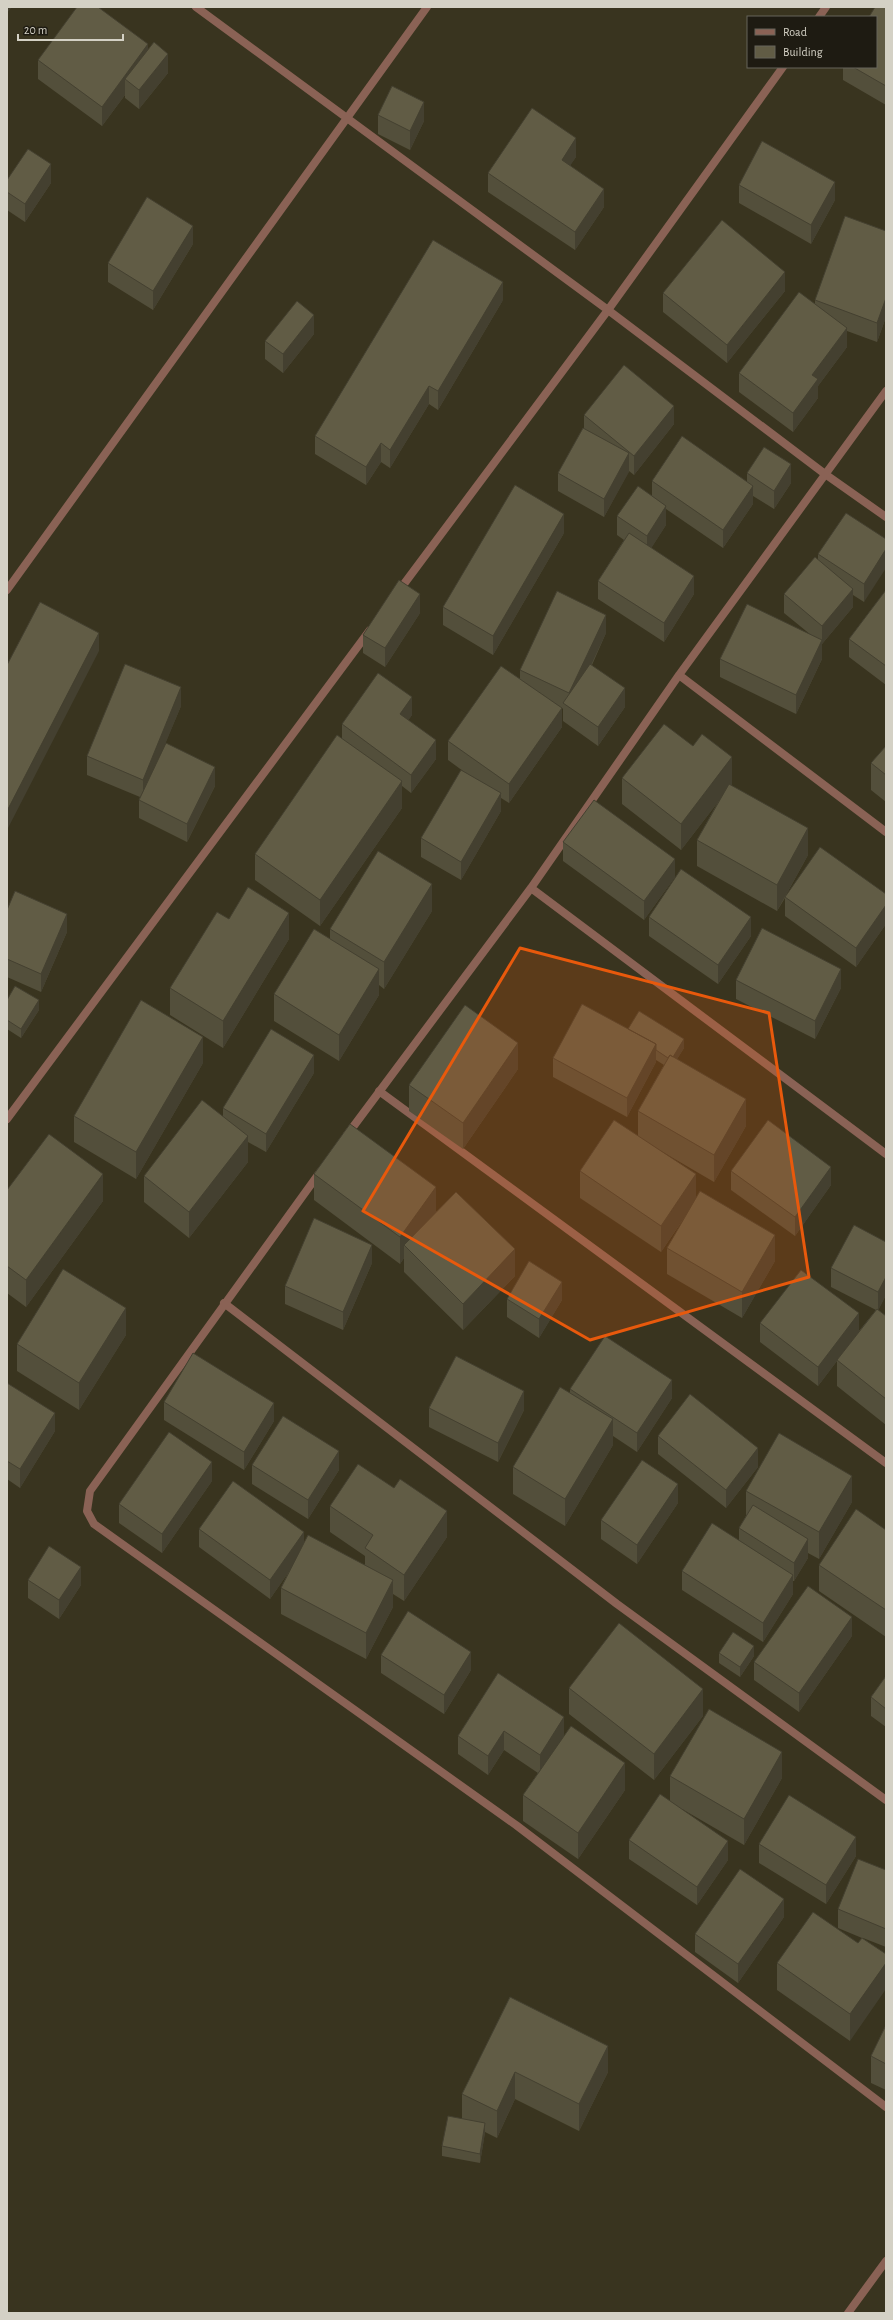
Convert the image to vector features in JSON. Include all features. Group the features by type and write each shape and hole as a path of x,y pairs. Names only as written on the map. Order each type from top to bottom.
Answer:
{"street":[{"path":"196,7 608,310 825,474 886,516"},
{"path":"7,590 427,7"},
{"path":"820,16 826,7"},
{"path":"393,599 608,310 782,68"},
{"path":"341,1142 531,888 679,675 886,391"},
{"path":"7,1119 374,625"},
{"path":"679,675 886,832"},
{"path":"531,888 886,1154"},
{"path":"379,1091 886,1463"},
{"path":"327,1162 90,1491 87,1511 94,1524 516,1825 886,2107"},
{"path":"224,1303 610,1599 886,1800"},
{"path":"848,2313 886,2261"}],"highlighted area":[{"path":"520,948 769,1013 809,1277 590,1340 363,1211"}],"building":[{"path":"77,7 98,7 148,44 102,107 38,60"},
{"path":"875,7 886,7 886,86 855,68 877,68 877,16 870,16"},
{"path":"154,42 168,54 139,90 125,79"},
{"path":"392,86 424,102 410,131 378,115"},
{"path":"532,108 576,138 562,160 604,189 575,232 488,173"},
{"path":"762,141 835,182 811,225 739,185"},
{"path":"28,149 51,164 25,204 7,192 7,180"},
{"path":"147,197 193,226 153,291 108,263"},
{"path":"845,216 886,231 886,298 877,323 815,300"},
{"path":"722,220 785,272 727,345 663,293"},
{"path":"433,240 503,282 438,391 429,386 390,450 381,443 366,467 315,436"},
{"path":"799,292 847,328 812,375 818,379 793,413 739,373"},
{"path":"297,301 314,315 283,354 265,341"},
{"path":"624,365 674,406 634,456 584,415"},
{"path":"583,428 629,453 604,499 558,473"},
{"path":"682,436 753,486 723,530 652,481"},
{"path":"764,447 791,464 774,491 747,473"},
{"path":"515,485 564,514 493,636 443,607"},
{"path":"638,486 666,506 647,536 617,516"},
{"path":"846,513 886,539 886,549 864,584 818,554"},
{"path":"629,533 694,576 664,623 598,581"},
{"path":"815,557 853,589 822,626 784,594"},
{"path":"399,580 420,594 385,648 363,635"},
{"path":"886,590 886,666 849,639"},
{"path":"557,591 606,615 569,693 520,670"},
{"path":"40,602 99,633 7,811 7,665"},
{"path":"747,604 822,640 796,695 720,659"},
{"path":"125,664 181,687 143,780 87,756"},
{"path":"590,664 625,688 598,727 563,703"},
{"path":"501,666 562,708 509,784 448,741"},
{"path":"378,673 412,697 400,714 436,740 411,775 342,724"},
{"path":"664,724 693,746 702,734 732,757 681,824 622,778"},
{"path":"337,735 402,781 320,900 255,854"},
{"path":"166,743 215,767 187,824 139,800"},
{"path":"886,746 886,775 871,763"},
{"path":"461,770 501,793 461,862 421,838"},
{"path":"729,784 808,828 777,885 697,840"},
{"path":"594,800 675,859 644,901 563,842"},
{"path":"820,847 886,894 886,905 856,948 785,897"},
{"path":"378,851 432,884 384,962 330,929"},
{"path":"681,869 751,917 718,965 649,917"},
{"path":"248,887 289,913 223,1021 170,988 217,912 229,919"},
{"path":"15,891 67,914 41,974 7,959 7,910"},
{"path":"762,928 841,969 815,1021 736,980"},
{"path":"314,929 379,969 339,1035 274,994"},
{"path":"15,986 39,1000 21,1029 7,1020 7,1000"},
{"path":"141,1000 203,1037 136,1152 74,1116"},
{"path":"582,1004 656,1044 627,1098 553,1058"},
{"path":"465,1005 518,1043 463,1123 409,1085"},
{"path":"639,1011 684,1039 673,1057 670,1055 668,1058 656,1050 656,1044 628,1029"},
{"path":"271,1029 314,1055 266,1134 223,1108"},
{"path":"670,1055 746,1099 714,1155 638,1111"},
{"path":"202,1100 248,1136 189,1212 144,1176"},
{"path":"614,1120 696,1174 661,1226 580,1171"},
{"path":"768,1120 831,1167 795,1217 731,1171"},
{"path":"350,1124 436,1187 400,1237 314,1174"},
{"path":"49,1134 103,1174 26,1280 7,1266 7,1190"},
{"path":"700,1191 775,1235 742,1292 667,1248"},
{"path":"456,1192 515,1249 463,1304 404,1245"},
{"path":"314,1218 372,1245 343,1312 285,1286"},
{"path":"854,1225 886,1242 886,1277 878,1292 831,1268"},
{"path":"529,1261 562,1282 539,1319 507,1299"},
{"path":"63,1269 126,1308 79,1383 17,1344"},
{"path":"801,1270 859,1313 818,1367 760,1323"},
{"path":"877,1309 886,1316 886,1399 837,1360"},
{"path":"605,1336 672,1380 637,1433 570,1389"},
{"path":"193,1353 274,1403 244,1452 164,1402"},
{"path":"456,1356 524,1391 498,1443 429,1408"},
{"path":"7,1383 55,1413 20,1469 7,1461"},
{"path":"560,1387 613,1419 565,1499 513,1467"},
{"path":"690,1394 758,1448 726,1490 658,1436"},
{"path":"283,1416 339,1451 308,1500 252,1465"},
{"path":"169,1432 212,1462 162,1534 119,1504"},
{"path":"779,1433 852,1476 819,1532 746,1491"},
{"path":"642,1460 678,1484 637,1545 601,1520"},
{"path":"358,1464 394,1488 400,1479 447,1511 404,1575 365,1548 373,1535 330,1506"},
{"path":"233,1481 304,1532 270,1580 199,1529"},
{"path":"753,1505 808,1539 794,1563 739,1528"},
{"path":"856,1509 886,1530 886,1610 819,1565"},
{"path":"712,1523 793,1575 763,1623 682,1571"},
{"path":"308,1535 393,1580 366,1633 281,1588"},
{"path":"49,1546 81,1567 59,1600 28,1580"},
{"path":"808,1586 852,1617 799,1693 754,1662"},
{"path":"408,1611 471,1652 444,1695 381,1655"},
{"path":"619,1623 703,1689 654,1754 569,1688"},
{"path":"733,1632 754,1646 740,1667 719,1653"},
{"path":"498,1673 564,1717 540,1755 504,1731 488,1756 458,1736"},
{"path":"886,1676 886,1709 871,1697"},
{"path":"709,1709 782,1752 744,1819 670,1776"},
{"path":"571,1726 625,1763 578,1833 523,1795"},
{"path":"660,1794 728,1841 697,1887 629,1840"},
{"path":"789,1795 856,1837 826,1885 759,1844"},
{"path":"858,1859 886,1870 886,1929 838,1909"},
{"path":"740,1869 784,1899 738,1964 695,1934"},
{"path":"813,1912 858,1943 862,1938 886,1954 886,1963 850,2014 777,1963"},
{"path":"510,1997 608,2046 579,2104 515,2072 497,2111 462,2094"},
{"path":"886,2025 886,2064 871,2056"},
{"path":"448,2116 485,2123 480,2154 442,2146"}]}
